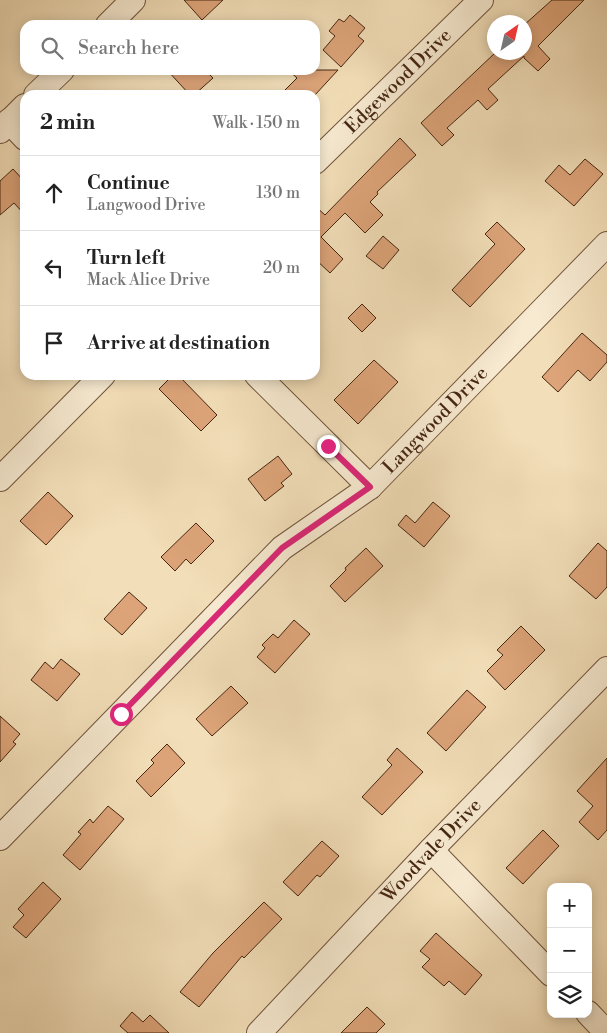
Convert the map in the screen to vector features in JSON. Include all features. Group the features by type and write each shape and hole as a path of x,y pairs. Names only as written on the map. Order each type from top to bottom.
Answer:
{"street":[{"path":"113,20 133,0"},
{"name":"Edgewood Drive","path":"320,157 481,0"},
{"path":"41,90 57,75"},
{"name":"Langwood Drive","path":"0,838 282,548 370,487 607,244"},
{"path":"0,479 98,380"},
{"path":"262,380 370,487"},
{"name":"Woodvale Drive","path":"259,1033 431,850 607,669"},
{"path":"431,850 550,973"},
{"path":"592,1017 607,1033"}],"building":[{"path":"184,0 223,0 202,20"},
{"path":"552,0 584,0 538,46 550,59 538,71 526,60 532,60 532,18"},
{"path":"350,15 365,28 358,36 364,41 341,67 323,50 335,36 329,31 339,19 344,22"},
{"path":"488,60 520,60 488,89 498,100 487,110 478,100 447,128 454,135 442,146 421,123"},
{"path":"320,70 338,70 320,90 285,90 297,78 294,75 320,75"},
{"path":"172,75 210,75 213,78 200,90 185,90"},
{"path":"400,138 416,155 377,192 378,194 370,202 383,215 365,233 345,213 321,237 343,259 330,273 320,264 320,210 325,215"},
{"path":"585,159 603,174 574,206 545,181 559,165 570,175"},
{"path":"13,169 20,177 20,210 14,203 0,215 0,181"},
{"path":"497,222 525,249 470,307 452,290 495,244 485,234"},
{"path":"383,236 399,250 383,269 366,256"},
{"path":"362,304 376,318 362,332 348,318"},
{"path":"582,333 607,355 607,362 590,381 578,370 558,392 542,377"},
{"path":"374,360 398,382 358,424 334,400"},
{"path":"168,380 183,380 217,415 201,431 159,389"},
{"path":"278,456 292,474 281,483 284,486 265,501 248,479"},
{"path":"48,492 73,516 46,545 20,521"},
{"path":"433,502 450,516 424,547 398,525 406,515 415,523"},
{"path":"196,523 214,541 191,564 186,559 175,571 161,557"},
{"path":"598,543 607,551 607,587 596,599 569,576"},
{"path":"366,548 383,566 345,602 330,586"},
{"path":"129,592 147,608 122,635 104,619"},
{"path":"294,620 310,634 275,673 257,657 265,648 262,645 273,634 278,638"},
{"path":"521,626 545,650 505,690 487,671 503,655 497,650"},
{"path":"61,659 80,674 57,701 31,680 45,662 53,669"},
{"path":"231,686 248,703 212,736 196,719"},
{"path":"467,690 486,707 446,751 427,733"},
{"path":"0,716 20,734 13,742 16,744 0,762"},
{"path":"167,744 185,763 151,797 136,781 154,763 151,760"},
{"path":"397,748 423,772 382,815 362,797 392,765 387,760"},
{"path":"607,758 607,830 598,840 579,822 593,806 577,791"},
{"path":"108,806 124,819 80,870 63,855 81,834 78,832 90,819 93,823"},
{"path":"543,830 559,846 523,884 506,868"},
{"path":"322,841 339,856 320,877 317,875 298,896 283,882"},
{"path":"43,882 61,899 26,938 13,927 24,915 18,909"},
{"path":"264,902 282,919 244,958 242,956 199,1007 180,992 213,953"},
{"path":"436,933 482,975 465,995 449,981 444,986 422,967 430,959 420,951"},
{"path":"367,1007 385,1024 376,1033 341,1033"},
{"path":"132,1012 143,1022 150,1015 169,1033 128,1033 120,1026"}],"route":[{"path":"121,714 282,548 370,487 328,446"}]}
